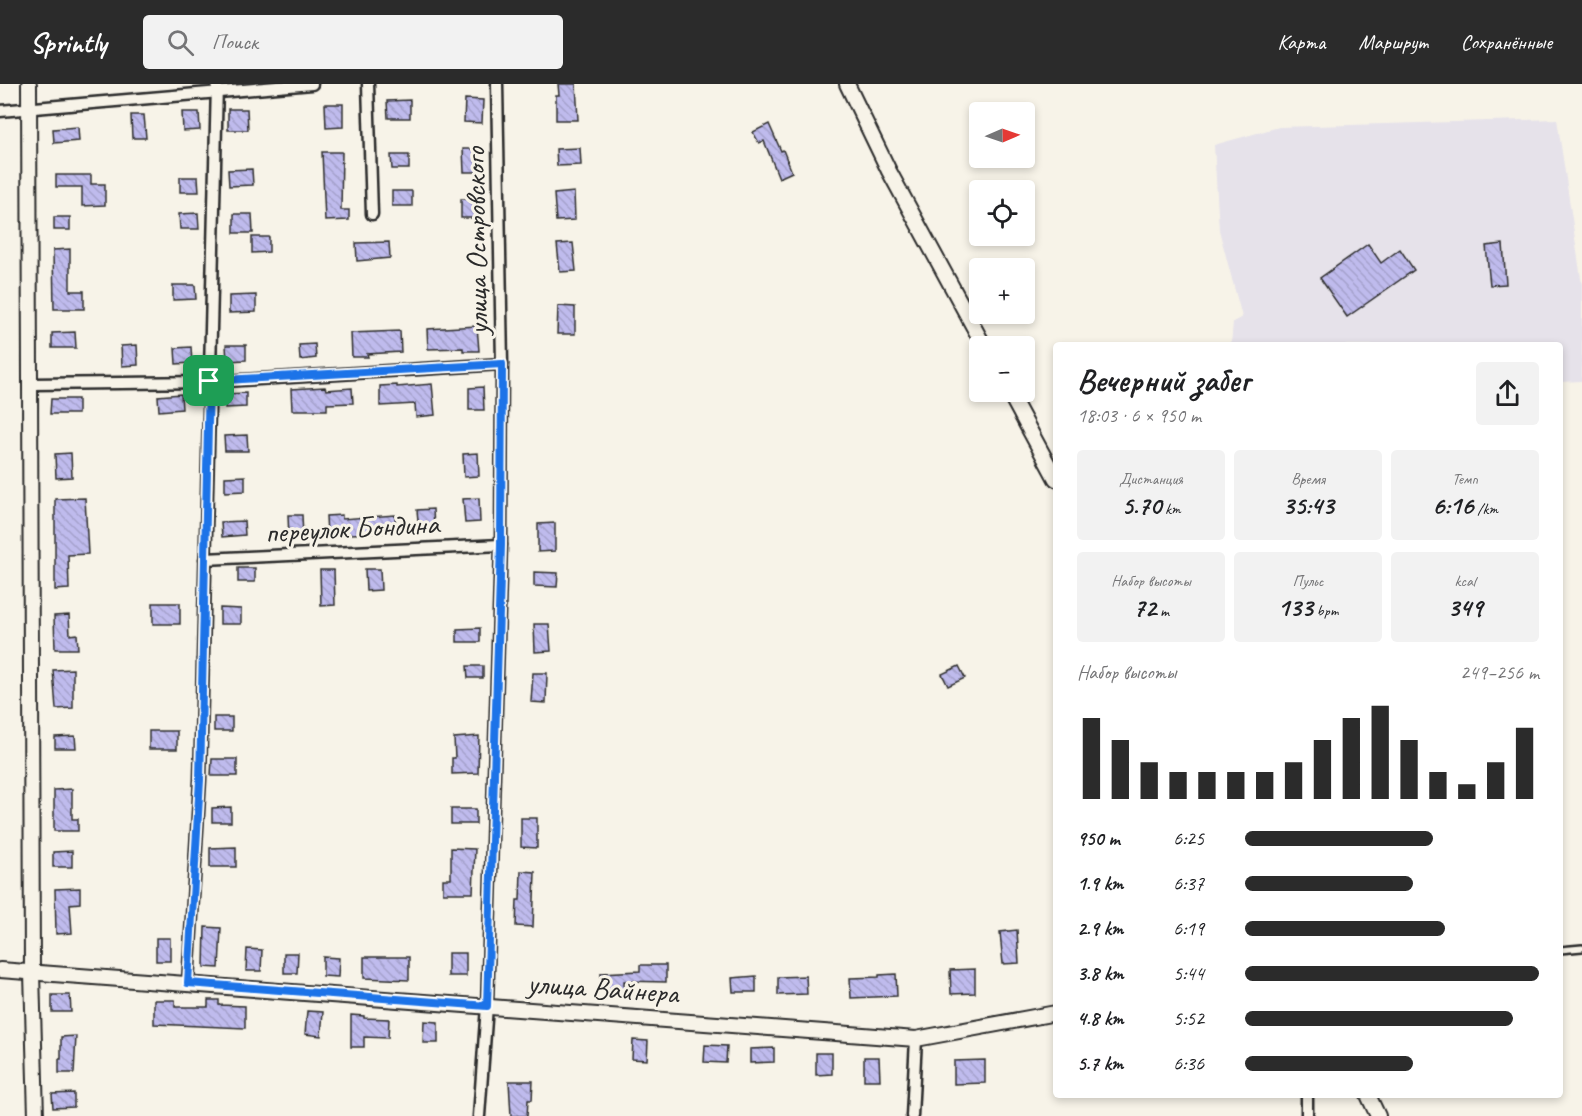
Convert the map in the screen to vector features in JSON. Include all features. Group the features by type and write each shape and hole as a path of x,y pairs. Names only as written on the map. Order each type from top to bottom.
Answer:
{"street":[{"path":"29,84 31,109 32,973 36,1116"},
{"path":"0,111 217,88 312,84"},
{"path":"368,84 372,214"},
{"name":"улица Островского","path":"479,1116 487,1006 501,545 502,364 497,84"},
{"path":"847,84 889,171 979,336"},
{"path":"188,983 200,780 217,88"},
{"path":"31,384 209,381 502,364"},
{"path":"1014,402 1053,473"},
{"name":"переулок Бондина","path":"205,559 501,545"},
{"name":"улица Вайнера","path":"0,970 916,1039 1053,1014"},
{"path":"912,1116 916,1039"},
{"path":"1307,1098 1307,1116"},
{"path":"1369,1098 1378,1116"}],"lane":[{"path":"1563,950 1582,948"}],"shaded area":[{"path":"1557,119 1582,285 1582,381 1563,382 1563,342 1231,342 1233,322 1242,317 1219,230 1214,145 1279,127"}],"building":[{"path":"558,84 576,84 578,120 556,120"},
{"path":"465,99 483,100 482,123 464,122"},
{"path":"410,100 410,118 388,118 387,101"},
{"path":"325,104 343,104 343,127 326,128"},
{"path":"228,109 247,109 248,130 228,130"},
{"path":"182,112 199,112 200,130 183,131"},
{"path":"131,115 144,115 146,138 132,138"},
{"path":"769,124 792,172 779,178 764,141 759,143 753,132"},
{"path":"78,127 79,141 54,143 53,129"},
{"path":"580,148 581,165 557,166 556,149"},
{"path":"463,149 482,149 482,172 464,172"},
{"path":"322,152 342,152 341,210 349,210 349,220 325,221"},
{"path":"391,155 409,155 409,169 392,169"},
{"path":"252,169 253,185 229,186 228,170"},
{"path":"56,175 91,175 91,184 105,184 105,205 82,206 82,187 56,187"},
{"path":"180,177 198,177 199,192 180,192"},
{"path":"392,191 412,191 412,206 392,206"},
{"path":"574,192 575,220 556,221 554,194"},
{"path":"461,199 479,199 480,218 461,218"},
{"path":"198,213 199,229 180,229 179,214"},
{"path":"234,214 252,214 253,233 234,233"},
{"path":"54,217 70,217 70,230 54,230"},
{"path":"252,237 269,237 269,252 252,253"},
{"path":"389,242 390,258 357,261 356,243"},
{"path":"573,243 576,271 560,272 557,244"},
{"path":"1368,244 1381,263 1400,249 1414,270 1347,317 1320,278"},
{"path":"1503,244 1506,284 1490,285 1486,246"},
{"path":"70,249 70,291 84,291 84,309 54,309 53,250"},
{"path":"173,285 195,285 196,299 173,300"},
{"path":"256,295 256,312 229,313 229,296"},
{"path":"558,306 575,307 575,334 557,334"},
{"path":"477,326 479,351 463,351 463,348 428,349 427,329"},
{"path":"400,331 401,352 352,357 351,333"},
{"path":"75,332 76,348 52,348 52,333"},
{"path":"315,344 316,358 300,360 299,345"},
{"path":"137,345 138,365 122,366 121,346"},
{"path":"226,345 246,345 246,360 227,361"},
{"path":"191,347 192,363 176,364 175,348"},
{"path":"432,384 435,415 416,417 415,404 380,406 380,386"},
{"path":"325,387 326,390 352,388 353,403 327,404 327,410 292,410 291,389"},
{"path":"483,387 484,410 469,410 469,388"},
{"path":"246,393 246,407 225,408 225,394"},
{"path":"181,394 182,409 159,411 158,396"},
{"path":"51,399 78,399 78,414 50,414"},
{"path":"247,435 248,451 225,451 224,436"},
{"path":"71,453 72,477 56,478 55,454"},
{"path":"478,453 479,476 464,477 463,454"},
{"path":"245,476 245,491 225,492 225,477"},
{"path":"85,498 88,554 68,555 69,589 55,590 55,499"},
{"path":"479,498 480,522 465,523 463,499"},
{"path":"433,509 434,529 419,531 417,510"},
{"path":"288,515 302,515 303,538 289,539"},
{"path":"342,515 342,519 395,515 396,532 327,535 326,516"},
{"path":"244,521 245,535 222,537 221,522"},
{"path":"555,523 555,551 538,552 538,524"},
{"path":"238,568 255,568 255,582 238,582"},
{"path":"365,569 380,569 381,590 366,591"},
{"path":"320,570 334,570 335,605 321,606"},
{"path":"534,572 558,573 557,587 534,586"},
{"path":"153,603 180,603 180,624 153,624"},
{"path":"220,608 241,609 241,624 220,624"},
{"path":"69,615 70,635 77,634 78,649 55,649 54,616"},
{"path":"534,624 549,624 551,651 535,652"},
{"path":"480,628 480,642 457,642 457,629"},
{"path":"467,666 483,666 483,678 468,678"},
{"path":"959,666 965,678 948,686 942,674"},
{"path":"73,669 73,708 56,709 53,670"},
{"path":"533,673 547,673 546,703 531,702"},
{"path":"214,717 232,717 232,731 214,731"},
{"path":"149,731 177,731 177,749 149,749"},
{"path":"75,736 76,748 55,748 55,737"},
{"path":"479,736 478,773 452,774 452,758 455,758 454,738"},
{"path":"212,759 237,759 237,776 211,776"},
{"path":"72,789 72,819 78,819 78,831 54,831 54,790"},
{"path":"231,807 231,822 212,822 212,808"},
{"path":"451,809 476,809 476,824 451,824"},
{"path":"521,818 537,818 537,848 521,847"},
{"path":"236,847 236,867 210,867 210,848"},
{"path":"451,848 475,849 473,893 443,893 443,879 451,879"},
{"path":"72,851 72,867 53,867 53,852"},
{"path":"521,871 535,872 533,927 516,926"},
{"path":"80,888 80,903 70,904 72,933 56,934 55,889"},
{"path":"205,927 221,928 219,968 204,967"},
{"path":"1017,930 1019,963 1003,964 1000,932"},
{"path":"156,938 170,938 170,961 156,961"},
{"path":"247,949 262,950 261,971 246,971"},
{"path":"284,953 298,953 297,973 284,973"},
{"path":"448,953 466,953 466,976 448,976"},
{"path":"323,957 339,958 338,977 323,976"},
{"path":"364,957 409,957 409,980 364,978"},
{"path":"640,965 666,965 666,982 624,981 624,990 605,992 601,973 640,971"},
{"path":"975,969 975,993 951,994 950,970"},
{"path":"896,974 897,996 851,998 850,978"},
{"path":"756,976 756,992 733,992 732,978"},
{"path":"806,976 807,994 778,995 778,977"},
{"path":"52,995 70,995 71,1012 52,1012"},
{"path":"154,1000 175,1000 175,1007 208,1007 208,1000 219,1000 219,1005 245,1006 245,1028 154,1024"},
{"path":"307,1011 323,1012 321,1036 305,1034"},
{"path":"351,1015 389,1019 388,1038 364,1037 364,1047 351,1047"},
{"path":"424,1021 438,1022 438,1043 423,1043"},
{"path":"76,1036 74,1073 59,1073 61,1037"},
{"path":"633,1040 648,1041 647,1060 632,1059"},
{"path":"705,1045 727,1046 726,1063 704,1062"},
{"path":"774,1048 774,1062 750,1063 750,1049"},
{"path":"816,1053 832,1053 832,1074 816,1075"},
{"path":"864,1057 879,1057 880,1080 864,1080"},
{"path":"985,1060 985,1083 954,1084 954,1061"},
{"path":"509,1081 533,1081 532,1100 528,1100 527,1116 511,1116"},
{"path":"74,1093 74,1107 53,1108 52,1094"}],"route":[{"path":"502,364 501,545 487,1006 188,983 200,780 209,381 502,364"}]}
